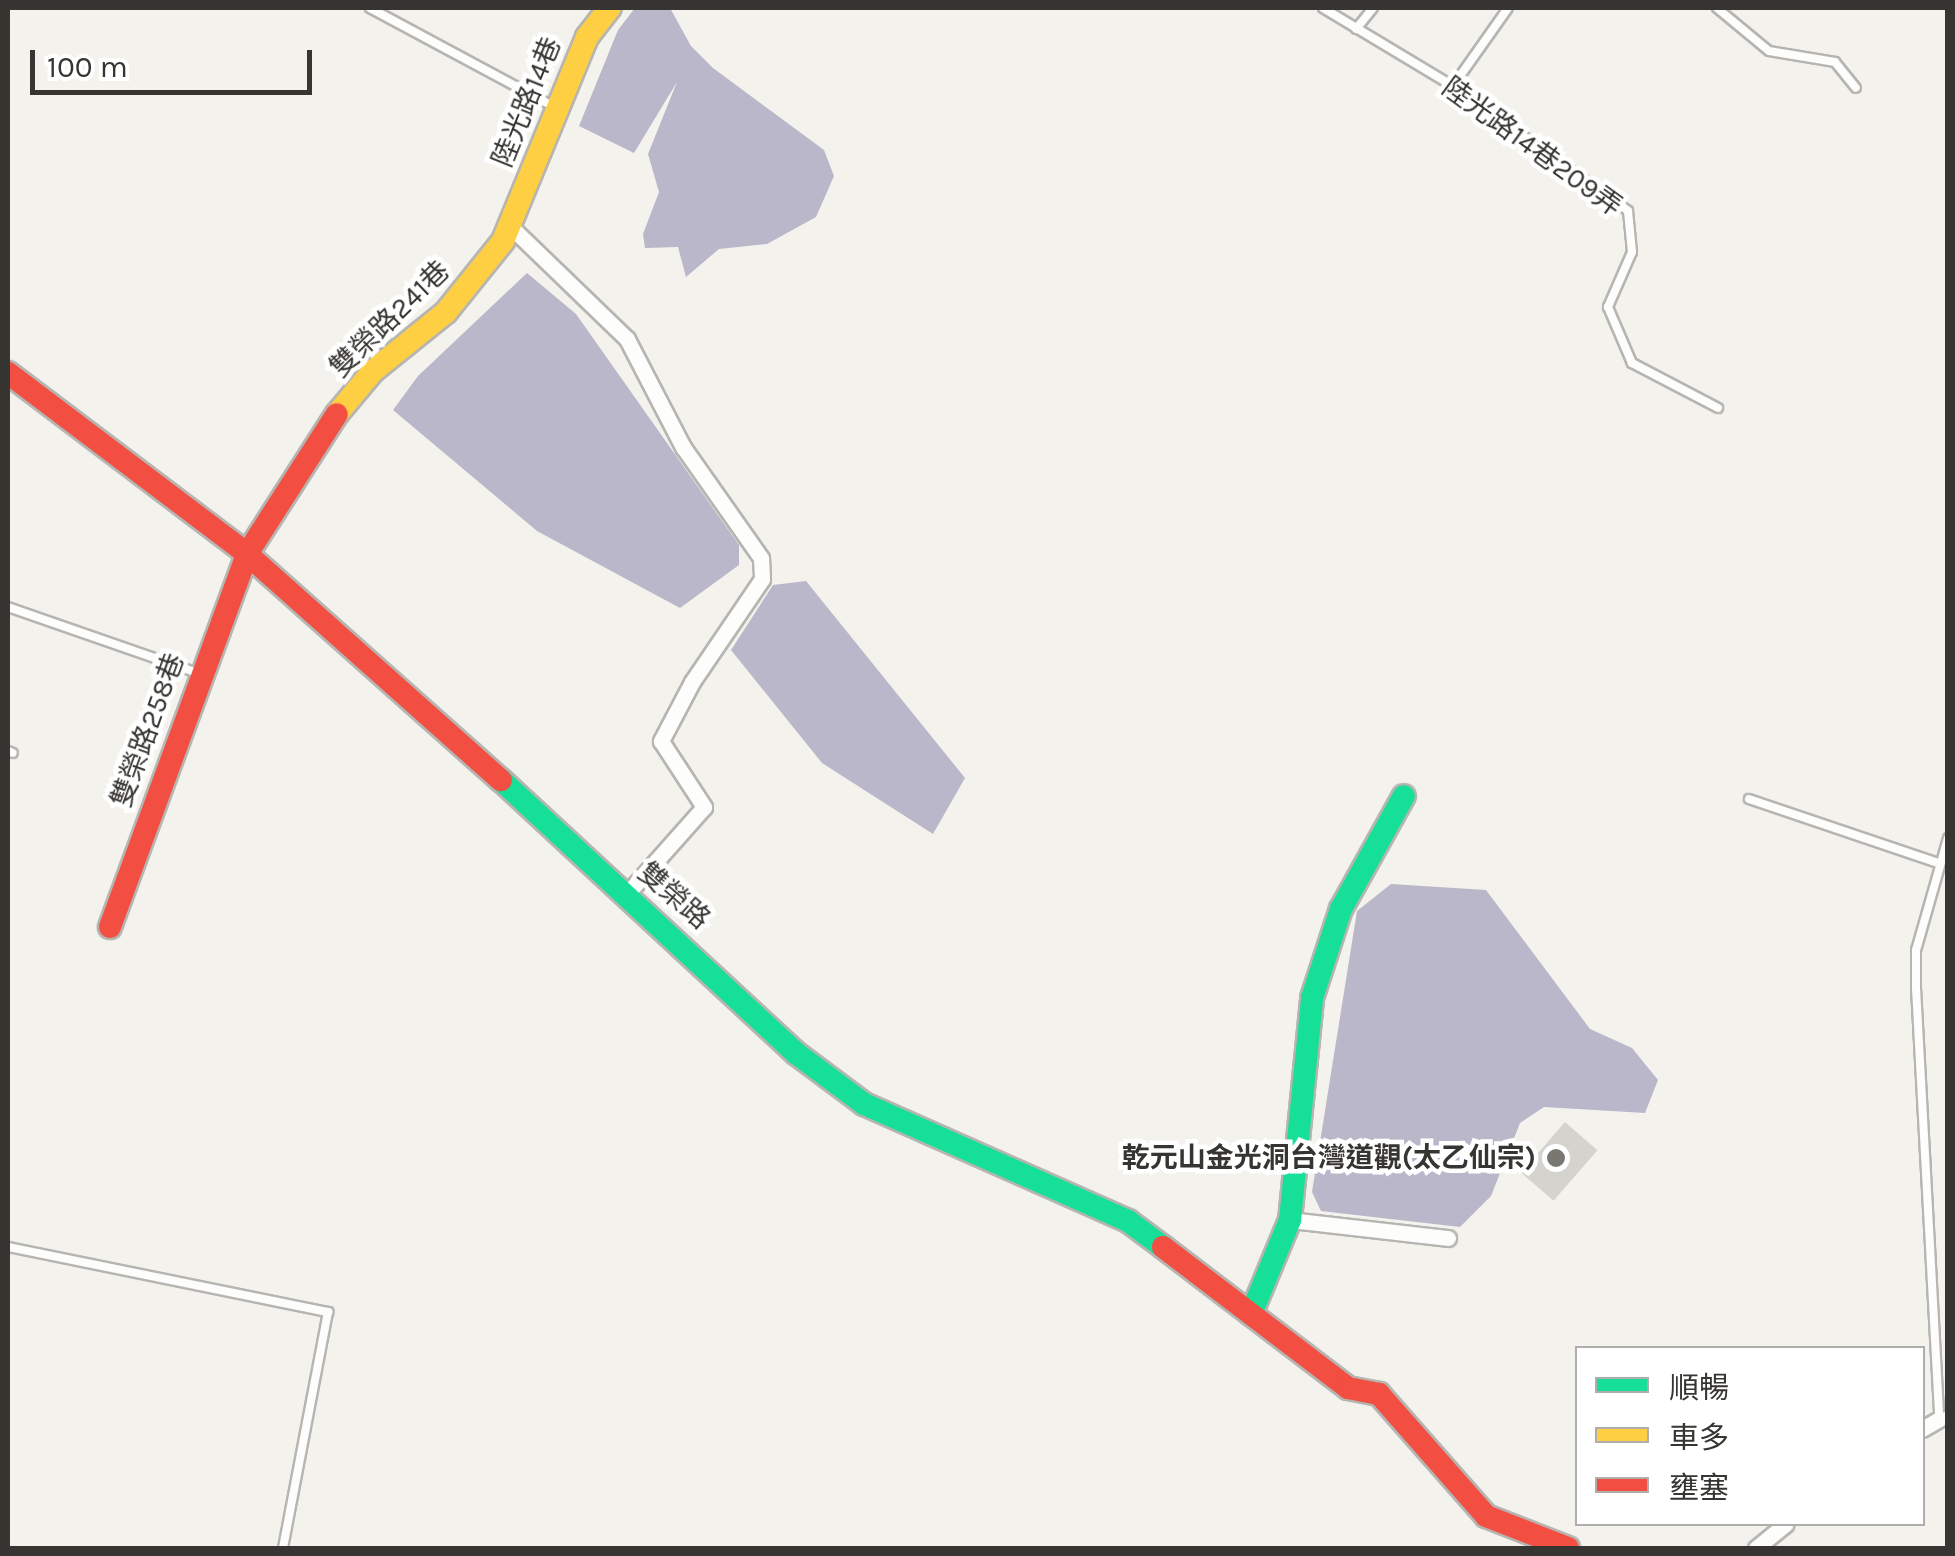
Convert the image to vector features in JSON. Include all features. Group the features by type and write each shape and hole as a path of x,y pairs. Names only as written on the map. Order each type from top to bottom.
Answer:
{"street":[{"name":"陸光路14巷","path":"509,225 587,37 610,8"},
{"name":"雙榮路241巷","path":"246,554 314,442 373,371 446,312 509,225"},
{"path":"509,225 626,338 683,447 761,558 762,579 692,682 661,741 704,806 626,894"},
{"name":"雙榮路","path":"8,373 246,554 626,894 798,1054 864,1104 1128,1221 1348,1388 1379,1394 1486,1516 1568,1548"},
{"name":"雙榮路258巷","path":"110,927 246,554"},
{"path":"1251,1314 1290,1220 1312,998 1342,910 1404,796"},
{"path":"1290,1220 1448,1238"},
{"path":"1756,1548 1784,1526"}],"lane":[{"path":"370,8 557,109"},
{"name":"陸光路14巷209弄","path":"1323,8 1453,86 1628,211 1632,252 1608,307 1632,364 1718,408"},
{"path":"1356,29 1372,8"},
{"path":"1453,86 1508,8"},
{"path":"1717,8 1769,51 1835,62 1856,88"},
{"path":"8,607 200,674"},
{"path":"1749,799 1938,863"},
{"path":"1943,1417 1916,950 1948,838"},
{"path":"8,1248 328,1312 283,1548"}],"shaded area":[{"path":"635,8 670,8 691,46 713,68 824,150 834,176 816,217 767,244 719,249 686,277 678,247 645,248 643,234 659,192 648,154 677,82 634,153 579,126 618,30"},
{"path":"527,273 576,314 739,545 739,565 680,608 537,531 393,410 418,376"},
{"path":"806,581 965,778 933,834 822,763 731,650 773,585"},
{"path":"1391,884 1486,890 1590,1029 1632,1048 1658,1080 1645,1113 1544,1107 1520,1123 1491,1196 1460,1227 1321,1211 1312,1192 1357,911"}],"building":[{"name":"乾元山金光洞台灣道觀(太乙仙宗)","path":"1565,1122 1597,1150 1553,1201 1521,1173"}],"traffic: fast":[{"path":"501,780 797,1054 864,1104 1128,1221 1163,1247"},
{"path":"1251,1314 1290,1220 1312,998 1341,909 1404,796"}],"traffic: slow":[{"path":"337,414 373,371 446,312 503,241 587,37 610,8"}],"traffic: jam":[{"path":"8,373 247,554 501,780"},
{"path":"110,927 247,554 337,414"},
{"path":"1163,1247 1348,1388 1379,1394 1486,1516 1568,1548"}],"place":[{"name":"乾元山金光洞台灣道觀(太乙仙宗)","path":"1556,1158"}]}
